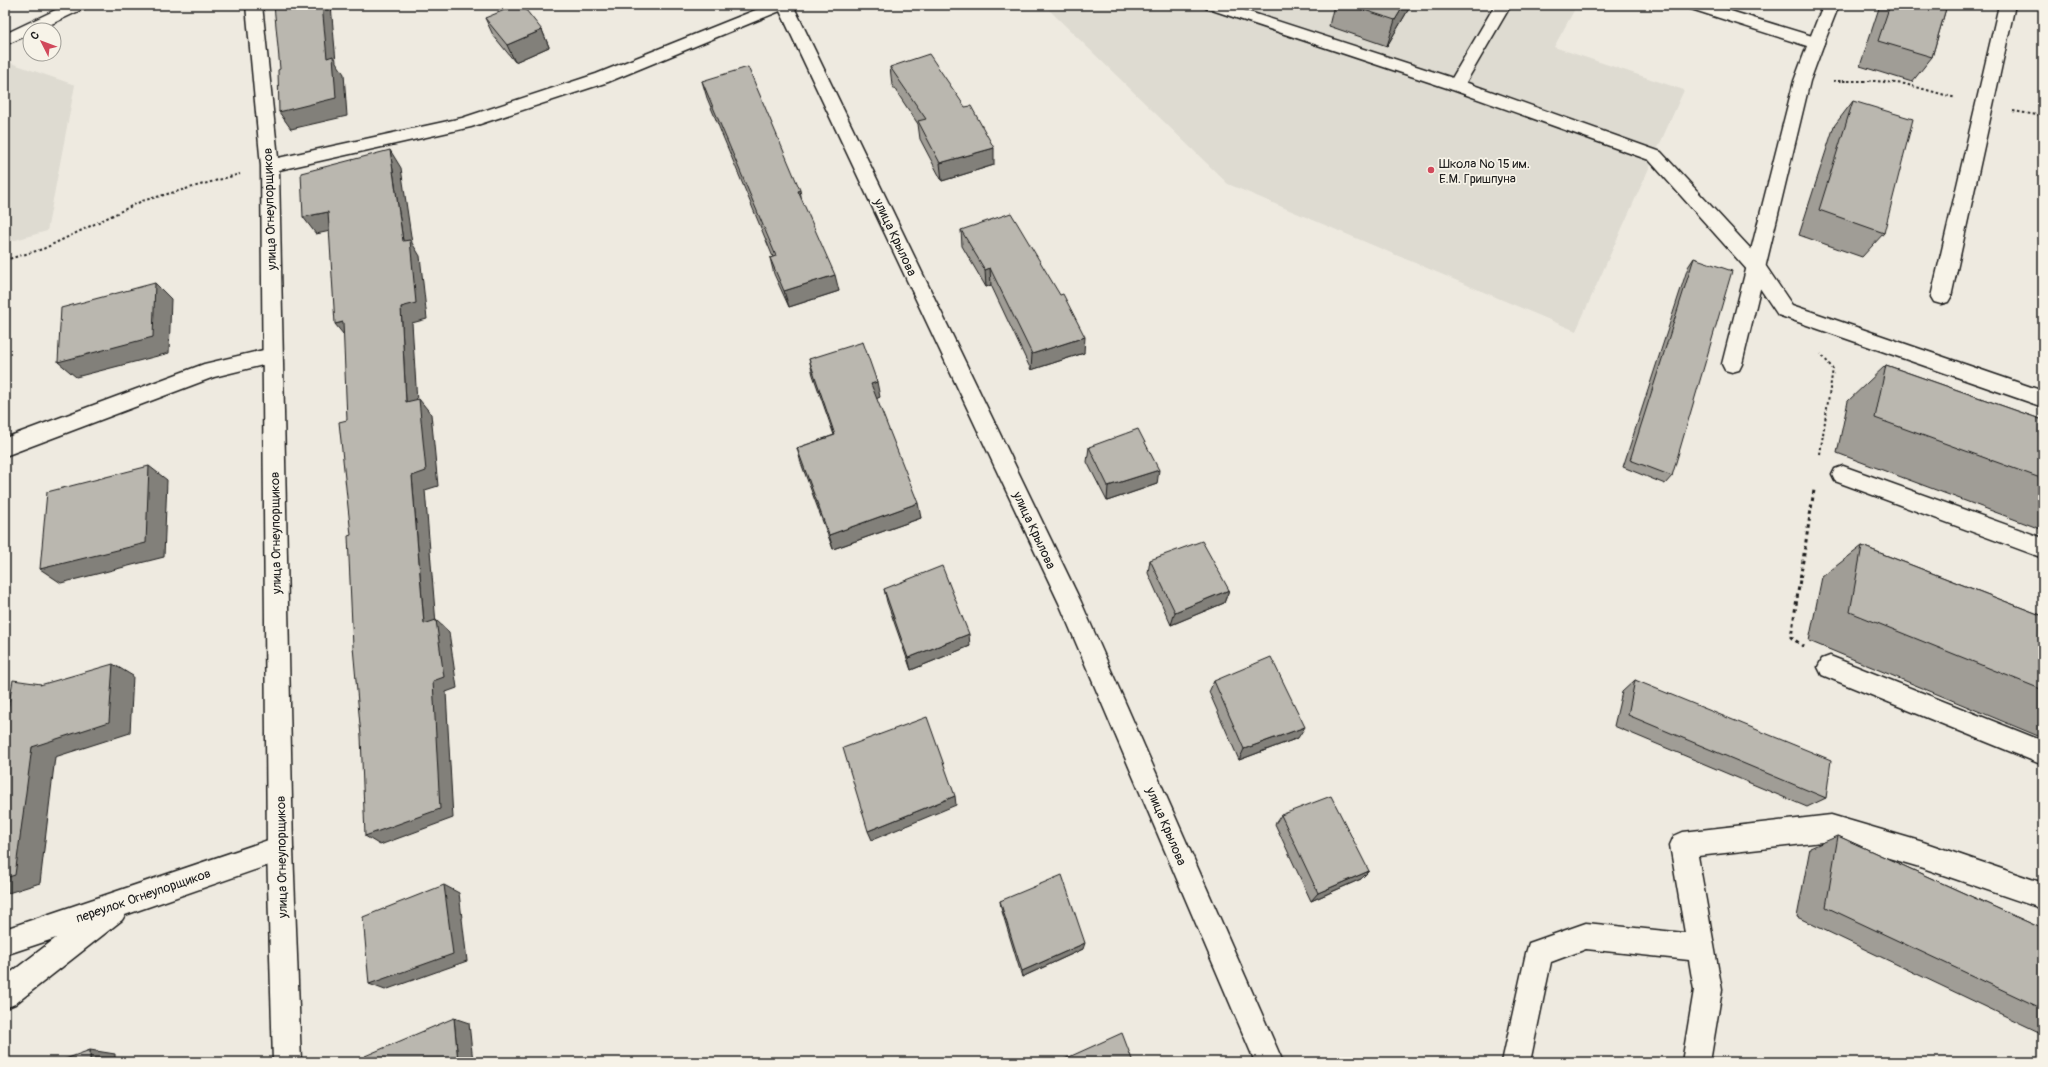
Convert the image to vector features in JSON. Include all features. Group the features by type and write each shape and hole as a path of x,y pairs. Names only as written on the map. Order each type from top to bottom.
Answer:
{"street":[{"path":"5,40 79,5"},
{"name":"улица Огнеупорщиков","path":"254,5 270,166 280,849 287,1062"},
{"path":"270,166 465,123 602,78 782,5"},
{"name":"улица Крылова","path":"785,5 1070,602 1269,1062"},
{"path":"1212,5 1456,85 1655,156 1756,267 1785,310 2043,399"},
{"path":"1456,85 1503,5"},
{"path":"1694,5 1816,43"},
{"path":"1732,364 1802,81 1831,5"},
{"path":"1942,297 2007,5"},
{"path":"5,447 211,370 272,356"},
{"path":"1843,475 2043,548"},
{"path":"1830,667 2043,753"},
{"path":"1696,1062 1708,990 1684,845 1831,828 1922,855 2043,896"},
{"name":"переулок Огнеупорщиков","path":"5,942 280,849"},
{"path":"5,994 127,900"},
{"path":"1516,1062 1539,953 1586,936 1702,948"}],"path":[{"path":"1802,81 1875,81 1905,84 1985,107 2043,116"},
{"path":"5,260 42,249 142,201 270,166"},
{"path":"1819,351 1833,369 1819,457"},
{"path":"1814,488 1791,636 1830,667"}],"shaded area":[{"name":"Школа № 15 им. Е.М. Гришпуна","path":"1044,5 1577,5 1554,47 1684,90 1576,331 1228,184"},
{"path":"5,61 75,85 47,231 5,243"}],"building":[{"path":"274,5 322,5 327,58 333,56 336,98 279,112 278,70 280,69"},
{"path":"517,5 522,5 542,30 507,45 485,18"},
{"path":"1349,5 1404,5 1395,20"},
{"path":"1890,5 1947,5 1932,57 1878,41"},
{"path":"929,54 965,107 971,106 994,148 940,163 918,121 926,119 890,67"},
{"path":"748,67 800,190 798,191 835,275 784,291 770,258 776,256 702,81"},
{"path":"1853,101 1913,119 1884,233 1819,210"},
{"path":"390,150 403,241 410,240 416,303 401,307 406,402 419,399 426,471 412,476 424,624 436,620 444,677 433,681 440,809 365,836 361,736 353,647 348,536 351,535 339,422 347,420 343,322 335,324 328,212 303,217 301,173"},
{"path":"1011,213 1060,295 1063,294 1085,337 1032,354 990,268 985,270 961,230"},
{"path":"1694,258 1732,271 1672,476 1630,460"},
{"path":"155,283 153,337 58,362 61,308"},
{"path":"863,342 877,382 871,384 918,503 829,535 797,448 835,435 809,359"},
{"path":"1886,365 2043,420 2043,479 1875,418"},
{"path":"1138,429 1159,470 1108,486 1089,447"},
{"path":"149,466 146,543 40,569 47,492"},
{"path":"1202,541 1229,590 1175,612 1150,560"},
{"path":"1862,546 2043,616 2043,690 1850,612"},
{"path":"942,566 969,634 908,658 884,589"},
{"path":"1271,657 1305,727 1244,749 1214,681"},
{"path":"113,664 109,722 32,747 15,875 5,878 5,726 13,680 41,684 40,685"},
{"path":"1635,680 1831,760 1826,798 1628,715"},
{"path":"927,717 955,796 868,831 843,748"},
{"path":"1331,796 1369,871 1318,893 1281,815"},
{"path":"1838,836 2043,929 2043,1009 1826,907"},
{"path":"1062,875 1085,943 1022,971 1000,901"},
{"path":"444,885 453,954 369,984 363,917"},
{"path":"454,1018 458,1062 365,1062 365,1056"},
{"path":"1122,1033 1133,1062 1058,1062"},
{"path":"90,1050 90,1062 57,1062"}],"place":[{"name":"Школа № 15 им. Е.М. Гришпуна","path":"1431,170"}]}
